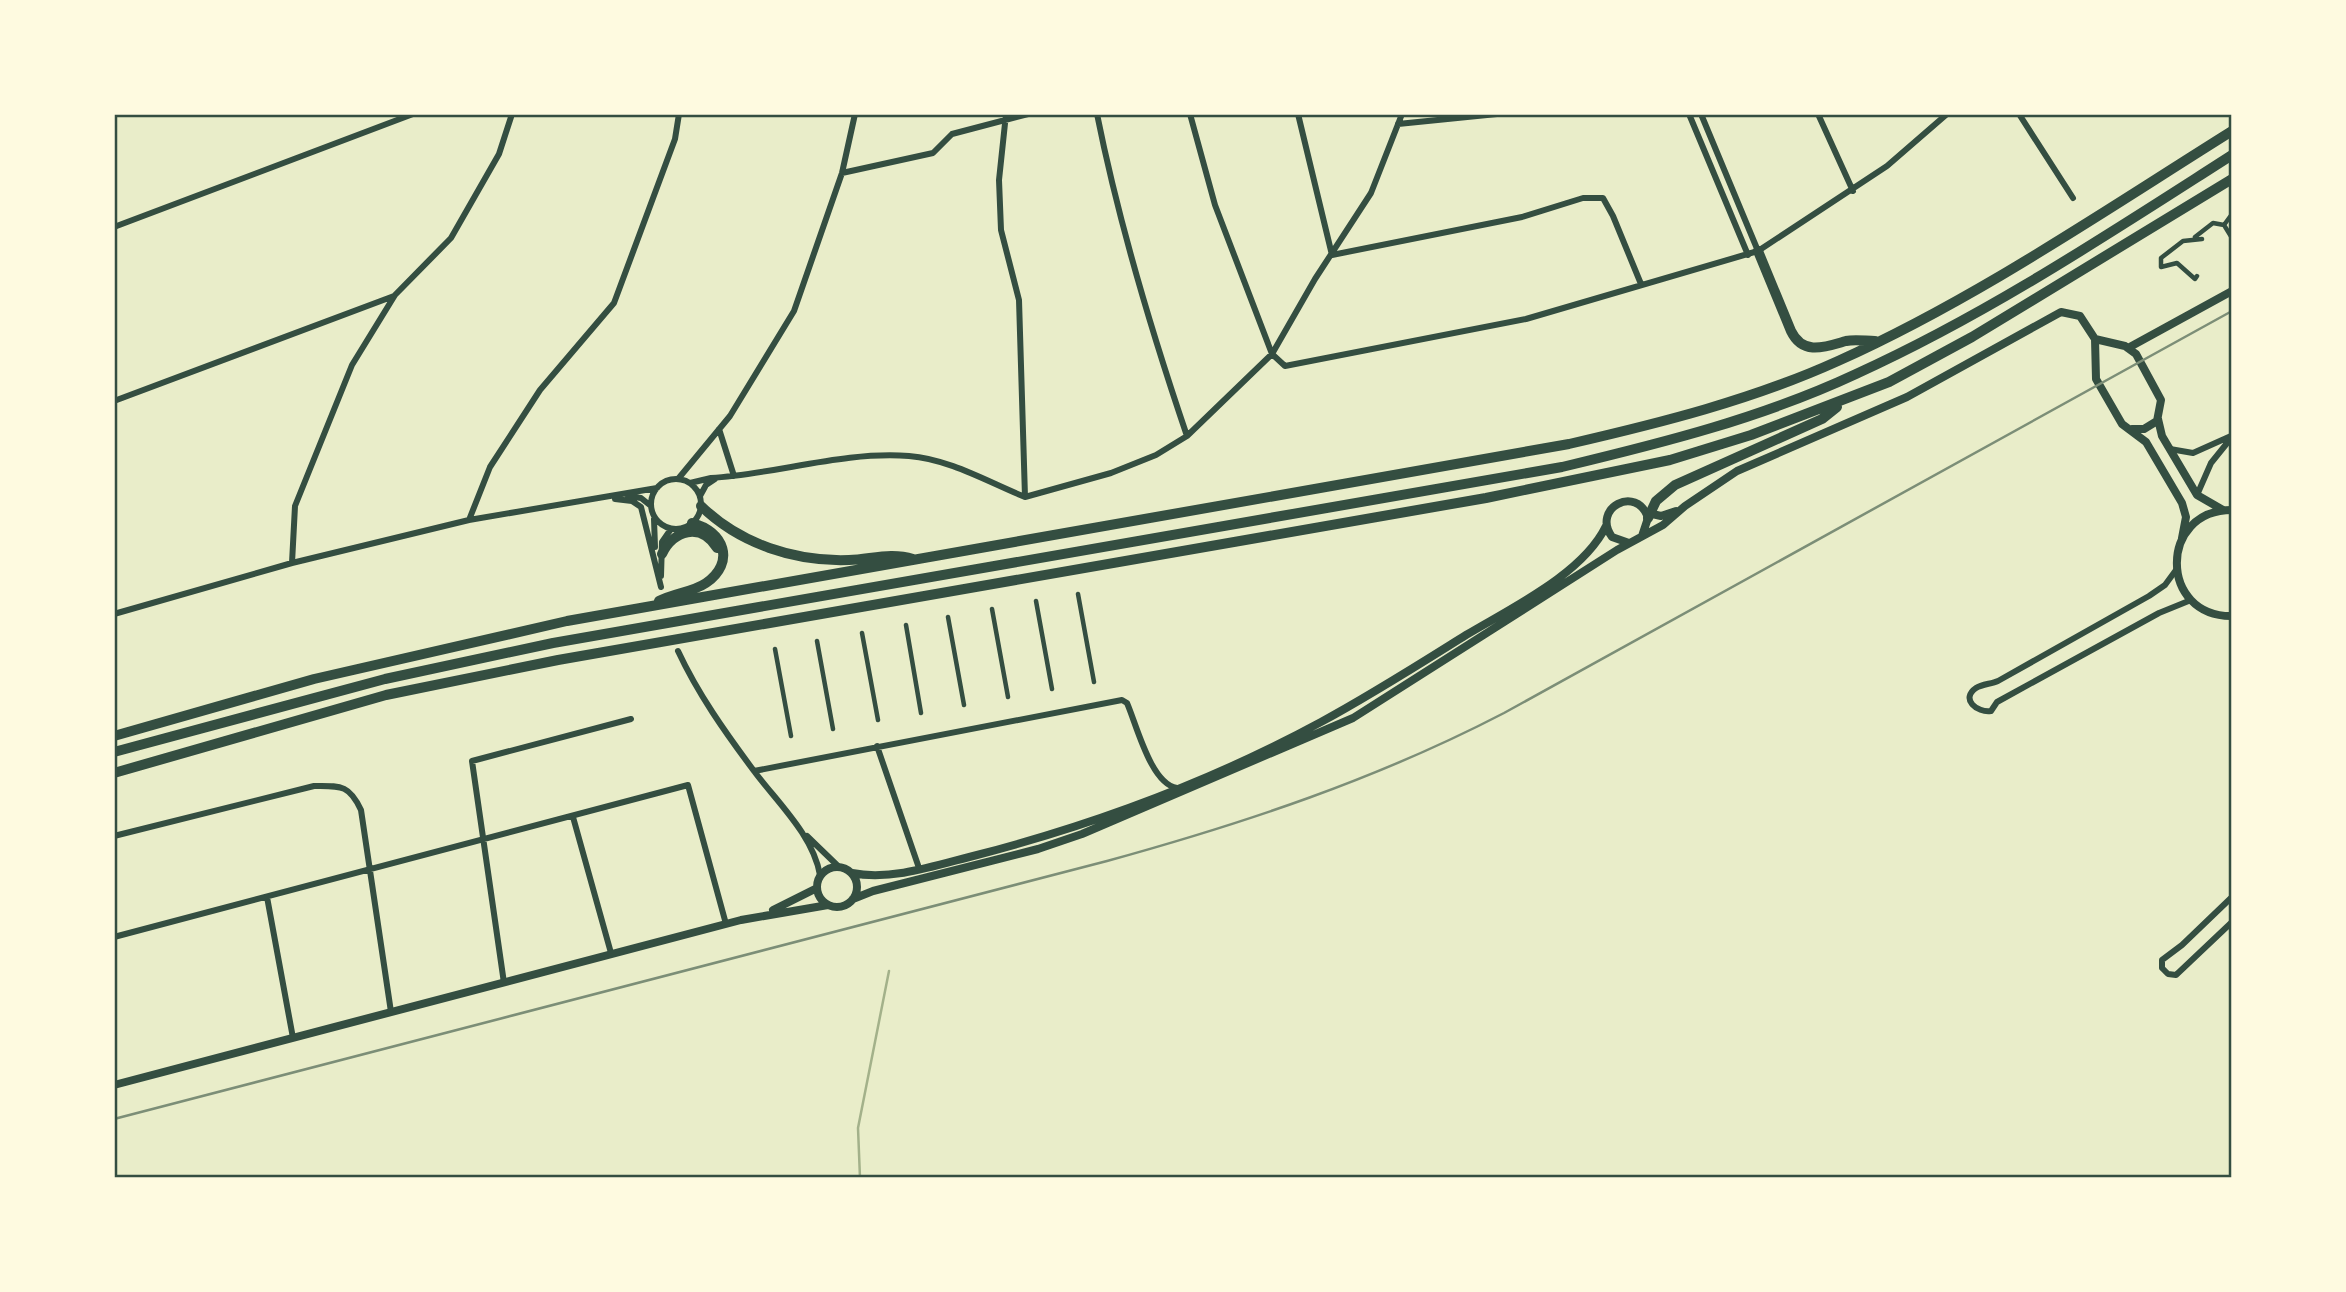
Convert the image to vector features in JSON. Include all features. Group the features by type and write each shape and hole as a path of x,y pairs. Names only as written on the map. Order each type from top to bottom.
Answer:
{"highway":[{"path":"114,736 314,679 567,621 1595,438 1763,392 1878,341 1999,274 2232,131"},
{"path":"114,752 385,679 553,643 1562,467 1669,441 1790,402 1937,336 2232,155"},
{"path":"114,773 386,695 558,660 1608,475 1751,435 1889,382 1972,337 2232,179"},
{"path":"1753,253 1791,331 1802,345 1824,348 1848,341 1878,341"},
{"path":"1648,514 1661,494 1675,485 1822,419 1841,402"},
{"path":"700,501 737,533 776,551 816,559 850,560 897,554 916,560"},
{"path":"652,605 674,593 707,583 719,565 723,556 721,541 706,526 692,523"},
{"path":"659,559 673,537 685,532 696,532 713,542 719,565"}],"street":[{"path":"114,227 413,114"},
{"path":"292,563 295,506 327,420 352,365 395,295 451,237 499,154 512,114"},
{"path":"469,520 490,467 540,390 614,303 675,139 679,114"},
{"path":"114,614 292,563 469,520 622,495 657,488 663,483 678,479 719,429 794,312 842,173 855,114"},
{"path":"842,173 933,153 952,134 1006,116 1028,114"},
{"path":"1097,114 1114,201 1149,326 1187,436"},
{"path":"1190,114 1216,205 1272,354 1285,366 1526,318 1753,253 1853,191 1887,166 1947,114"},
{"path":"1298,114 1332,255"},
{"path":"678,479 690,484 869,457 909,456 943,463 1025,498 1111,473 1156,455 1187,436 1272,354 1371,193 1402,114"},
{"path":"1398,124 1497,114"},
{"path":"1689,114 1753,253"},
{"path":"1701,114 1753,253"},
{"path":"1818,114 1853,191"},
{"path":"2019,114 2073,198"},
{"path":"1006,116 999,180 1001,230 1019,300 1025,498"},
{"path":"1332,255 1522,216 1583,198 1603,198 1641,284"},
{"path":"2224,225 2232,214"},
{"path":"2197,276 2195,279 2177,263 2161,267 2161,258 2171,247 2194,238 2213,223 2224,225 2232,238"},
{"path":"2194,238 2202,239"},
{"path":"2132,351 2232,291"},
{"path":"114,401 395,295"},
{"path":"114,1085 726,924 828,905 845,906 853,899 873,891 1038,849 1082,834 1353,718 1629,542 1663,525 1685,506 1737,471 1913,393 2055,314 2075,313 2095,339 2132,351 2161,400 2158,419 2162,436 2197,495 2228,510"},
{"path":"2095,339 2096,379 2122,424 2146,442 2185,510 2186,526 2176,553 2176,570 2181,586 2191,600 2205,611 2232,616"},
{"path":"2095,361 2114,346"},
{"path":"2132,429 2144,429 2158,419"},
{"path":"719,429 734,476"},
{"path":"2170,449 2182,453 2206,450 2232,436"},
{"path":"2197,495 2211,463 2232,436"},
{"path":"659,559 663,539 671,528 692,523 706,485 724,477"},
{"path":"690,484 700,501"},
{"path":"657,488 651,506 659,559"},
{"path":"622,495 641,498 651,506"},
{"path":"604,498 632,501 641,507 659,559"},
{"path":"799,829 838,866 852,873 874,877 1071,830 1179,789 1321,722 1507,610 1588,554 1606,526 1608,513 1617,503 1630,501 1648,514 1661,516 1685,506"},
{"path":"2182,538 2203,517 2228,510"},
{"path":"1640,538 1647,529 1648,514"},
{"path":"654,517 671,528"},
{"path":"1606,526 1617,540 1629,542"},
{"path":"2176,570 2165,585 2150,596 1998,681 1980,685 1972,691 1970,699 1974,708 1981,712 1991,710 1997,702 2159,613 2191,600"},
{"path":"1078,594 1094,682"},
{"path":"1036,601 1052,689"},
{"path":"992,609 1008,697"},
{"path":"948,617 964,705"},
{"path":"905,625 921,713"},
{"path":"862,633 878,720"},
{"path":"817,641 833,729"},
{"path":"775,649 790,736"},
{"path":"678,651 704,701 799,829 817,859 820,875 817,888 820,898 828,905"},
{"path":"754,771 1122,699 1127,703 1158,778 1169,787 1179,789"},
{"path":"504,983 472,761 631,719"},
{"path":"877,746 919,868"},
{"path":"114,836 314,786 341,786 354,794 361,810 391,1012"},
{"path":"114,937 688,786 726,924"},
{"path":"573,817 611,953"},
{"path":"820,875 828,868 838,866"},
{"path":"852,873 858,886 853,899"},
{"path":"751,918 779,908 817,888"},
{"path":"267,897 293,1038"},
{"path":"2232,897 2162,960 2162,968 2168,974 2176,975 2232,922"}],"waterway":[{"path":"860,1178 858,1128 889,971"}],"railway":[{"path":"114,1119 1107,861 1310,798 1408,759 1504,713 2232,311"}]}
